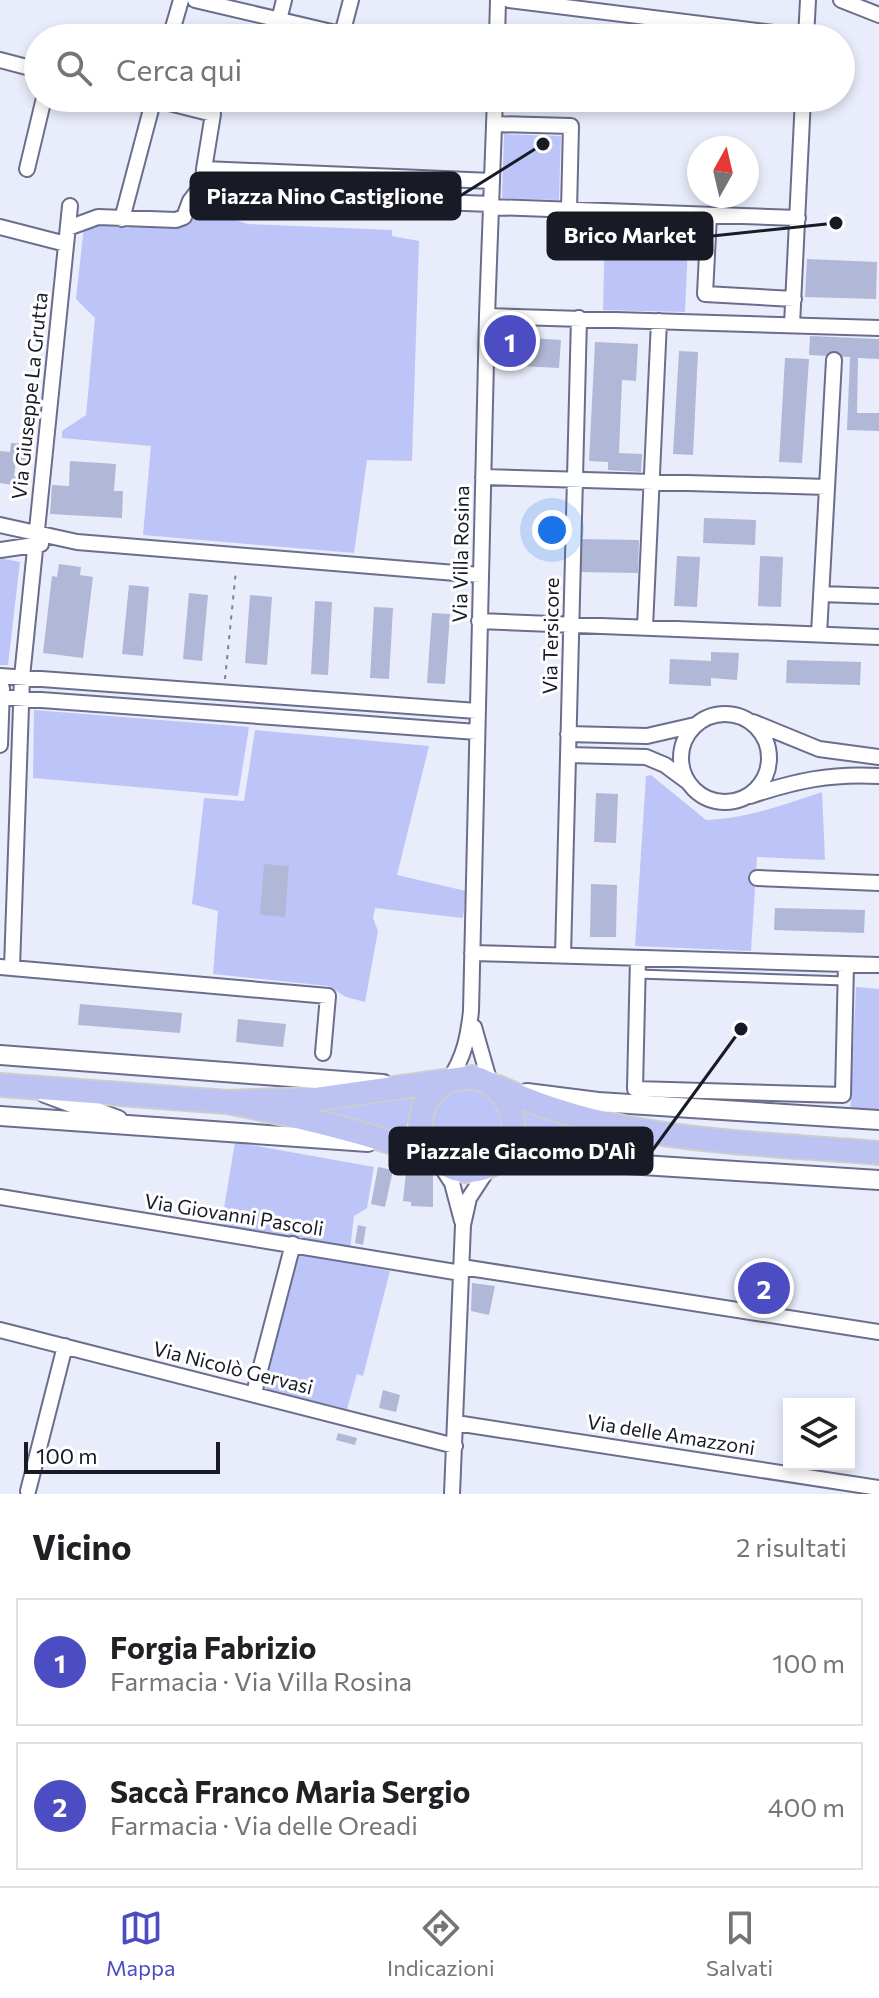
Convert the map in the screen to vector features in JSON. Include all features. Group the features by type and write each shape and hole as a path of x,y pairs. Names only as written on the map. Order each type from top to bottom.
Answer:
{"main road":[{"path":"0,1085 227,1102 316,1099 472,1077 581,1117 684,1137 879,1153"},
{"path":"436,1160 425,1147 420,1132 420,1117 424,1103 433,1091 447,1081"},
{"path":"496,1086 508,1101 514,1122 510,1143 502,1160"},
{"path":"227,1102 302,1116 396,1144 459,1170 482,1168 502,1160 599,1140 684,1137"}],"street":[{"path":"174,24 181,0"},
{"path":"195,0 297,24"},
{"path":"279,20 284,0"},
{"path":"345,24 351,0"},
{"path":"497,24 498,0"},
{"path":"509,0 697,24"},
{"path":"807,24 808,0"},
{"path":"841,0 879,15"},
{"path":"0,60 24,66"},
{"path":"27,169 41,112"},
{"path":"122,219 149,112"},
{"path":"68,228 98,217 176,220 184,217 204,176 213,114 205,112"},
{"name":"Via Villa Rosina","path":"447,1081 462,1061 471,1011 494,112"},
{"path":"792,325 802,112"},
{"path":"494,124 571,126 569,210"},
{"path":"204,176 212,193 798,218"},
{"path":"204,176 492,181"},
{"name":"Via Giuseppe La Grutta","path":"6,968 17,830 22,677 70,206"},
{"path":"709,215 705,294 794,299"},
{"path":"0,227 66,244"},
{"path":"487,316 879,328"},
{"name":"Via Tersicore","path":"563,956 579,318"},
{"path":"645,627 659,321"},
{"path":"819,634 834,360"},
{"path":"483,477 827,487"},
{"path":"0,525 35,546"},
{"path":"0,550 77,542 480,575"},
{"path":"821,594 879,596"},
{"path":"479,621 879,637"},
{"path":"0,745 1,676 477,711"},
{"path":"172,709 173,689"},
{"path":"1,697 477,732"},
{"path":"308,719 309,698"},
{"path":"429,728 430,707"},
{"path":"688,782 682,768 681,752 686,737 708,717 722,714 736,715 819,749 879,757"},
{"path":"738,800 761,783 769,756 759,730 749,721"},
{"path":"568,734 647,736 696,725"},
{"path":"568,755 646,757 665,765 698,793 724,802 817,777 879,776"},
{"path":"0,830 17,830"},
{"path":"757,878 879,883"},
{"path":"472,953 879,965"},
{"path":"638,958 635,1089 843,1095 846,964"},
{"path":"6,968 328,996 323,1053"},
{"name":"Via Villa Rosina","path":"471,1011 496,1086"},
{"path":"0,1055 418,1086"},
{"path":"496,1086 598,1102 876,1121"},
{"path":"31,1088 139,1127"},
{"path":"0,1116 396,1144"},
{"path":"436,1160 452,1183 463,1225"},
{"path":"452,1494 463,1225 469,1198 502,1160 879,1180"},
{"name":"Via Giovanni Pascoli","path":"0,1197 879,1332"},
{"path":"254,1393 293,1244"},
{"name":"Via Nicolò Gervasi","path":"0,1330 455,1446"},
{"path":"28,1491 65,1346"},
{"name":"Via delle Amazzoni","path":"456,1423 879,1486"},
{"path":"877,1494 879,1486"}],"lane":[{"path":"638,974 846,981"}],"path":[{"path":"224,692 238,555"}],"shaded area":[{"path":"504,134 561,136 559,200 502,198"},
{"path":"197,200 230,203 235,220 248,224 392,230 392,236 419,241 412,461 367,460 354,553 143,535 151,446 62,438 62,431 86,415 95,318 76,299 84,226 100,221 128,228 145,221 173,224"},
{"path":"605,220 689,223 685,312 603,310"},
{"path":"0,558 20,562 8,665 0,665"},
{"path":"34,710 249,727 238,796 33,778"},
{"path":"255,730 429,746 397,875 466,891 463,918 375,908 373,918 378,931 365,1002 346,997 328,986 213,974 218,911 192,904 204,798 244,801"},
{"path":"651,775 706,820 751,814 822,792 825,860 757,857 751,951 635,946 646,776"},
{"path":"856,987 879,989 879,1118 850,1117"},
{"path":"480,1086 503,1104 502,1147 477,1164 448,1160 429,1138 430,1109 451,1088"},
{"path":"414,1098 407,1126 408,1136 298,1108"},
{"path":"521,1105 605,1130 535,1145 523,1143 524,1115"},
{"path":"235,1142 374,1167 367,1208 354,1216 350,1249 221,1226"},
{"path":"295,1253 390,1271 363,1376 357,1374 347,1409 261,1388"}],"building":[{"path":"807,259 877,262 876,299 805,297"},
{"path":"500,336 561,340 559,368 498,365"},
{"path":"810,336 879,339 879,359 858,358 857,413 879,413 879,431 847,430 850,357 809,355"},
{"path":"595,342 638,344 636,381 622,380 619,453 642,454 641,472 608,470 608,462 589,461"},
{"path":"679,351 698,352 693,455 673,454"},
{"path":"785,358 809,359 802,463 779,462"},
{"path":"11,443 28,444 26,461 16,460 14,476 21,476 20,486 0,483 0,451 10,452"},
{"path":"70,461 116,464 114,491 123,491 122,518 50,514 52,485 69,486"},
{"path":"704,518 756,520 755,545 703,543"},
{"path":"579,539 639,540 638,573 578,572"},
{"path":"677,556 700,557 697,607 674,606"},
{"path":"760,556 783,557 781,607 758,606"},
{"path":"59,564 81,567 80,575 93,577 83,658 43,653 52,576 57,577"},
{"path":"129,585 149,587 143,656 122,654"},
{"path":"189,593 208,595 202,661 183,659"},
{"path":"250,595 272,597 267,665 245,663"},
{"path":"315,601 332,602 328,675 311,674"},
{"path":"374,607 393,608 389,679 370,678"},
{"path":"432,613 450,614 445,684 427,683"},
{"path":"711,652 739,653 737,680 711,678 711,686 669,684 670,659 711,661"},
{"path":"787,660 861,662 860,685 786,683"},
{"path":"596,793 618,794 616,843 594,842"},
{"path":"264,864 289,866 285,917 260,915"},
{"path":"591,884 617,885 616,937 590,937"},
{"path":"775,908 865,910 864,933 774,930"},
{"path":"80,1004 182,1013 180,1033 78,1025"},
{"path":"238,1019 286,1024 283,1047 236,1042"},
{"path":"378,1167 393,1170 385,1207 371,1204"},
{"path":"406,1173 433,1174 433,1207 411,1206 411,1202 403,1201"},
{"path":"358,1225 366,1227 363,1245 355,1243"},
{"path":"472,1283 495,1286 489,1315 471,1311"},
{"path":"383,1390 400,1395 396,1412 379,1408"},
{"path":"338,1433 357,1438 355,1445 336,1440"}],"place":[{"name":"Piazza Nino Castiglione","path":"543,144"},
{"name":"Brico Market","path":"836,223"},
{"name":"Forgia Fabrizio","path":"510,341"},
{"name":"Piazzale Giacomo D'Alì","path":"741,1029"},
{"name":"Saccà Franco Maria Sergio","path":"764,1288"}]}
